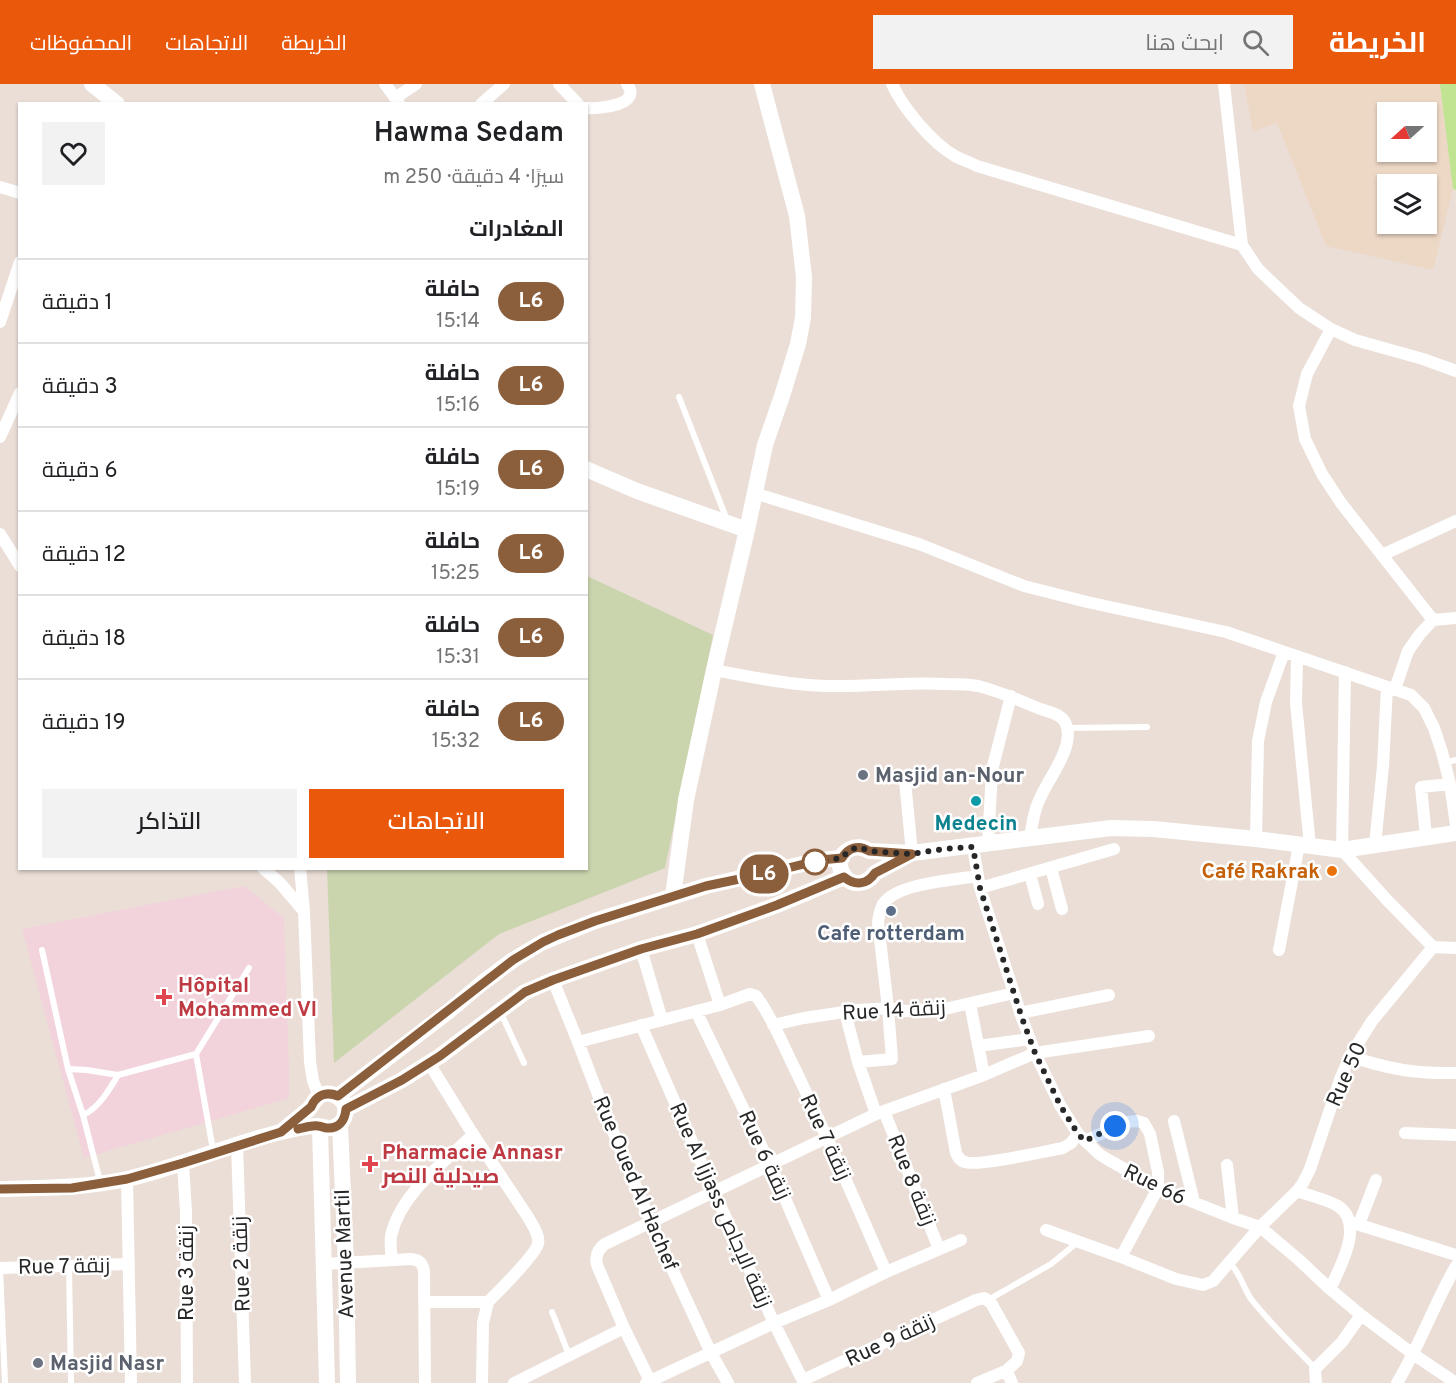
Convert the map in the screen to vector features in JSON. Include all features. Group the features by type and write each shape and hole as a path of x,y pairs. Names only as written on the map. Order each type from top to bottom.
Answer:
{"street":[{"path":"92,84 114,102"},
{"path":"385,84 397,101 416,84"},
{"path":"483,102 504,84"},
{"path":"559,84 576,102"},
{"path":"588,108 608,107 628,100 631,93 627,84"},
{"path":"673,896 686,800 714,670 765,445 798,344 804,299 802,257 795,209 762,84"},
{"path":"892,84 918,123 954,155 977,165 1242,245"},
{"path":"1224,84 1242,245 1258,269 1299,308 1331,329 1355,340 1423,358 1456,371"},
{"path":"0,187 18,192"},
{"path":"0,322 18,268"},
{"path":"1331,329 1307,374 1299,406 1305,439 1322,474 1341,503 1433,620"},
{"path":"0,437 18,397"},
{"path":"588,470 637,491 747,530"},
{"path":"754,493 919,544 1032,588 1226,632 1411,695 1424,708 1450,761 1450,784 1456,825"},
{"path":"1382,555 1456,521"},
{"path":"0,534 18,563"},
{"path":"1375,845 1391,688 1408,651 1433,620 1456,618"},
{"path":"1256,839 1258,741 1266,702 1284,652"},
{"path":"1279,950 1304,845 1296,702 1297,656"},
{"path":"714,670 826,686 933,683 976,686 1011,696 1058,715 1064,720 1067,728 1067,741 1064,752 1037,804 1030,839"},
{"path":"1344,672 1341,850 1433,947 1456,948"},
{"name":"Rue 66","path":"1011,696 992,770 980,845 979,882 1020,1013 1035,1053 1060,1105 1081,1137 1107,1160 1158,1188 1260,1227 1361,1316 1456,1383"},
{"path":"905,782 912,854"},
{"path":"1426,837 1420,787 1450,784"},
{"path":"869,851 912,854 1111,828 1153,829 1341,850 1456,833"},
{"path":"875,873 875,858 865,848 854,848 845,853 842,858 840,868 844,877 861,884 875,873 912,854"},
{"path":"858,1062 892,1059 878,922 883,905 894,894 916,886 979,882 1030,874 1114,849"},
{"path":"0,1189 72,1188 100,1184 183,1163 281,1132 319,1126 331,1128 341,1110 449,1011 529,949 550,938 595,921 706,886 820,860 842,858"},
{"path":"1051,868 1062,909"},
{"path":"264,870 280,883 304,910"},
{"path":"300,870 310,1062 315,1101 311,1115 319,1126"},
{"path":"1030,874 1038,904"},
{"path":"341,1110 402,1080 429,1063 525,992 641,949 697,934 777,905 844,877"},
{"path":"578,1042 720,1005 697,934"},
{"name":"Rue 50","path":"1121,1257 1176,1279 1203,1286 1217,1278 1260,1227 1304,1182 1350,1056 1371,1021 1433,947"},
{"path":"641,949 662,1020"},
{"name":"Rue Oued Al Hachef","path":"553,980 651,1222 711,1353 728,1383"},
{"name":"Rue 14 زنقة","path":"773,1025 845,1012 888,1008 905,1011 928,1010 970,1004 1014,993"},
{"name":"Rue 7 زنقة","path":"720,1005 751,994 756,996 762,1004 828,1138 886,1272"},
{"path":"1020,1013 1109,995"},
{"path":"970,1004 984,1075"},
{"name":"Rue 6 زنقة","path":"696,1011 770,1164 829,1300"},
{"name":"Rue 8 زنقة","path":"845,1012 868,1093 880,1112 939,1249"},
{"name":"Rue Al Ijjass زنقة الإجاص","path":"641,1025 714,1192 774,1323 804,1382"},
{"path":"961,1240 886,1272 649,1382 597,1265 596,1256 601,1247 880,1112 984,1075 1035,1053 1149,1036"},
{"path":"978,1046 1030,1039"},
{"path":"1350,1056 1377,1065 1413,1072 1456,1073"},
{"path":"429,1063 473,1135 528,1217 536,1230 538,1240 531,1256 488,1302 483,1323 482,1383"},
{"path":"944,1089 956,1153 965,1162 981,1162 1063,1148 1081,1137 1122,1123 1137,1121 1144,1124 1150,1134 1154,1150 1158,1188 1121,1257 1046,1230"},
{"path":"281,1132 315,1101 328,1093 341,1110"},
{"name":"Avenue Martil","path":"341,1110 348,1383"},
{"path":"1174,1121 1194,1202"},
{"name":"Avenue Martil","path":"319,1126 327,1383"},
{"path":"1405,1132 1456,1135"},
{"path":"392,1260 391,1237 407,1200 417,1187 473,1135"},
{"name":"Rue 2 زنقة","path":"237,1145 244,1383"},
{"name":"Rue 3 زنقة","path":"183,1163 186,1212 187,1383"},
{"path":"1227,1165 1233,1218"},
{"path":"127,1179 131,1383"},
{"path":"1330,1289 1348,1247 1350,1229 1376,1180"},
{"path":"1297,1191 1336,1205 1355,1223 1456,1255"},
{"path":"325,1264 411,1259 422,1264 425,1383"},
{"name":"Rue 7 زنقة","path":"0,1268 129,1264"},
{"path":"1403,1381 1437,1300 1456,1266"},
{"path":"982,1300 991,1304 1019,1353 1017,1360 1005,1372 982,1381"},
{"name":"Rue 9 زنقة","path":"804,1382 982,1300"},
{"path":"424,1302 488,1302"},
{"path":"1316,1383 1315,1369 1342,1342 1361,1316"},
{"path":"514,1383 624,1329"},
{"path":"1005,1372 1012,1383"}],"lane":[{"path":"679,397 728,523"},
{"path":"1067,728 1147,727"},
{"path":"42,950 68,1069 83,1115 100,1184"},
{"path":"213,1153 196,1054 249,968"},
{"path":"500,1011 524,1062"},
{"path":"68,1069 118,1075 196,1054"},
{"path":"83,1115 102,1098 118,1075"},
{"path":"982,1300 1052,1264 1078,1242"},
{"path":"1230,1262 1237,1270 1249,1296 1275,1328 1315,1369"},
{"path":"69,1266 71,1383"},
{"path":"0,1268 5,1383"},
{"path":"552,1312 569,1355"}],"shaded area":[{"path":"1244,84 1440,84 1453,189 1433,270 1326,246 1277,123 1253,131"},
{"name":"Hôpital Mohammed VI","path":"244,886 284,918 289,1098 84,1158 22,929"}],"green space":[{"path":"1440,84 1456,84 1456,190 1453,189"},
{"path":"588,576 713,635 665,868 499,934 334,1063 327,870 588,870"}],"bus line":[{"name":"L6","path":"0,1189 72,1188 127,1179 281,1132 311,1107 319,1096 328,1093 338,1096 529,949 595,921 706,886 820,860 842,858 845,853 854,848 912,854 875,873 861,884 844,877 777,905 697,934 641,949 525,992 440,1056 402,1080 346,1109 345,1118 340,1125 331,1128 318,1126 298,1129"}],"place":[{"name":"Masjid an-Nour","path":"863,775"},
{"name":"Medecin","path":"976,801"},
{"name":"Café Rakrak","path":"1332,871"},
{"name":"Cafe rotterdam","path":"891,911"},
{"name":"Hôpital Mohammed VI","path":"164,997"},
{"name":"Pharmacie Annasr صيدلية النصر","path":"370,1164"},
{"name":"Masjid Nasr","path":"38,1363"}],"route":[{"path":"815,862 842,858 849,850 859,847 869,851 912,854 973,847 980,888 1022,1018 1035,1053 1060,1105 1085,1141 1115,1126"}]}
